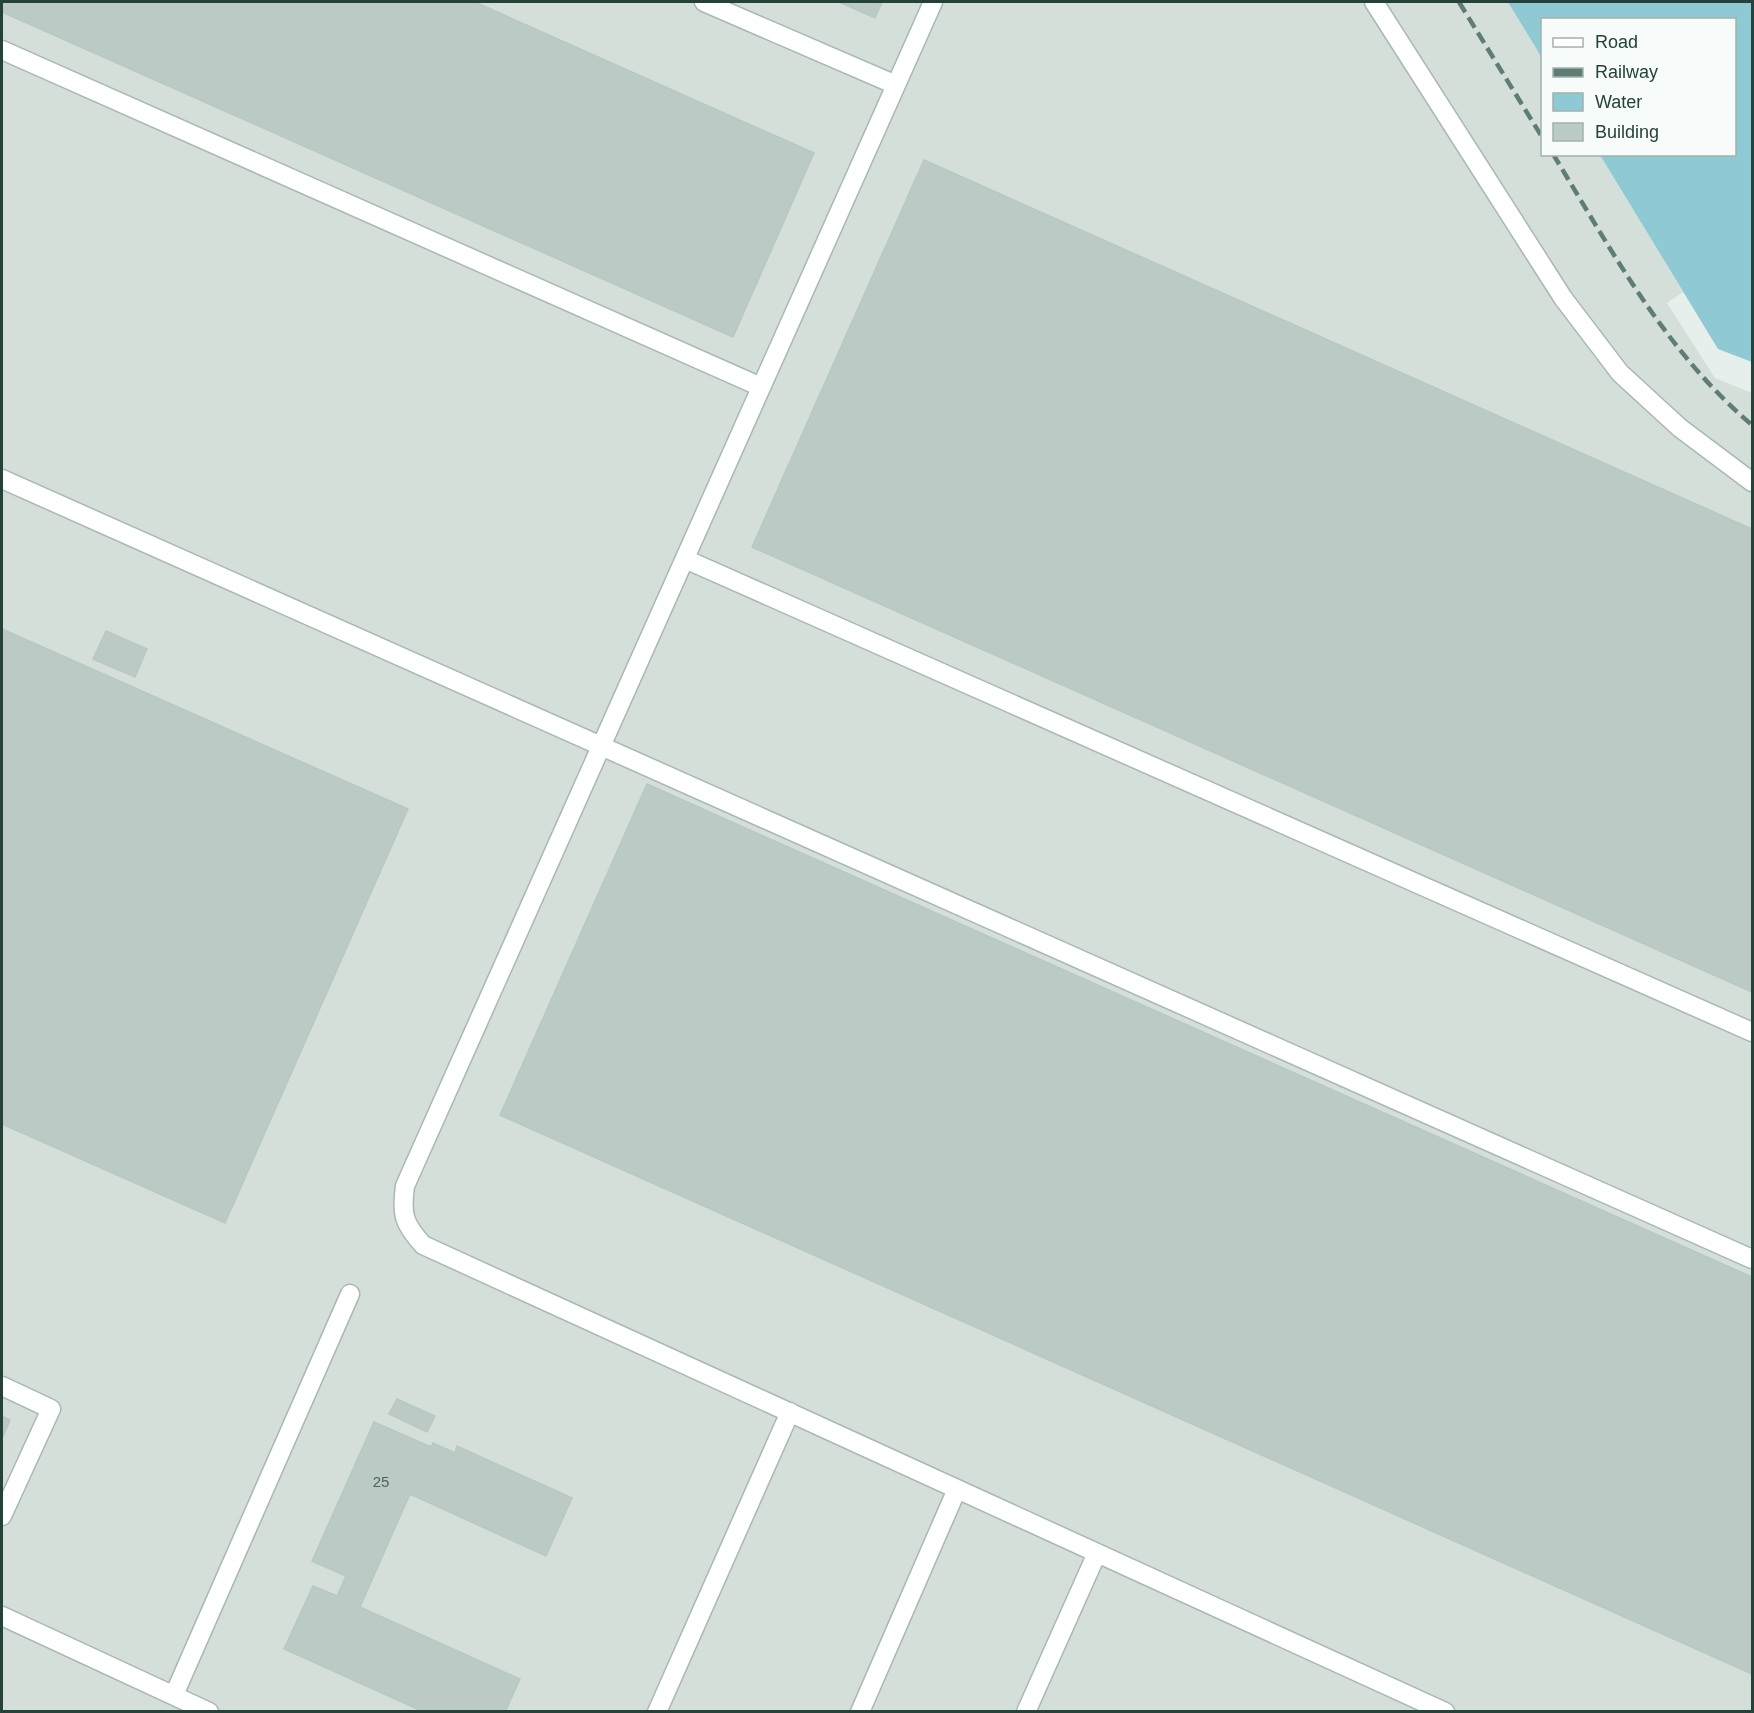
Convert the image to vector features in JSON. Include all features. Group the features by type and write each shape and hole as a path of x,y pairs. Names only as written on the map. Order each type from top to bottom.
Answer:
{"lane":[{"path":"704,2 896,85"},
{"path":"933,2 405,1186 402,1208 407,1227 423,1245 1445,1712"},
{"path":"1374,2 1563,298 1620,373 1680,428 1752,482"},
{"path":"2,50 761,387"},
{"path":"2,479 1752,1259"},
{"path":"685,559 1752,1032"},
{"path":"174,1695 350,1294"},
{"path":"2,1386 51,1409 2,1516"},
{"path":"657,1712 790,1412"},
{"path":"860,1712 957,1489"},
{"path":"1026,1712 1097,1553"},
{"path":"2,1616 209,1712"}],"shaded area":[{"path":"2,2 1508,2 1541,56 1541,156 1601,156 1683,292 1667,303 1715,378 1752,393 1752,1711 2,1712"}],"water":[{"path":"1508,2 1752,2 1752,362 1718,349 1601,156 1736,156 1736,18 1541,18 1541,56"}],"building":[{"path":"2,2 475,2 814,153 733,337 2,12"},
{"path":"839,2 882,2 875,18"},
{"path":"924,160 1752,529 1752,992 752,547"},
{"path":"2,629 408,809 225,1223 2,1124"},
{"path":"106,631 147,649 135,677 93,659"},
{"path":"647,784 1752,1277 1752,1674 500,1115"},
{"path":"397,1399 435,1416 427,1432 389,1414"},
{"path":"2,1416 10,1420 2,1439"},
{"path":"374,1422 431,1447 433,1443 455,1453 457,1446 572,1498 546,1556 410,1494 360,1607 520,1679 505,1712 424,1712 284,1649 313,1586 337,1596 346,1576 312,1561"}],"railway":[{"path":"1459,2 1541,135"},
{"path":"1554,156 1619,263 1666,332 1721,396 1752,425"}]}
